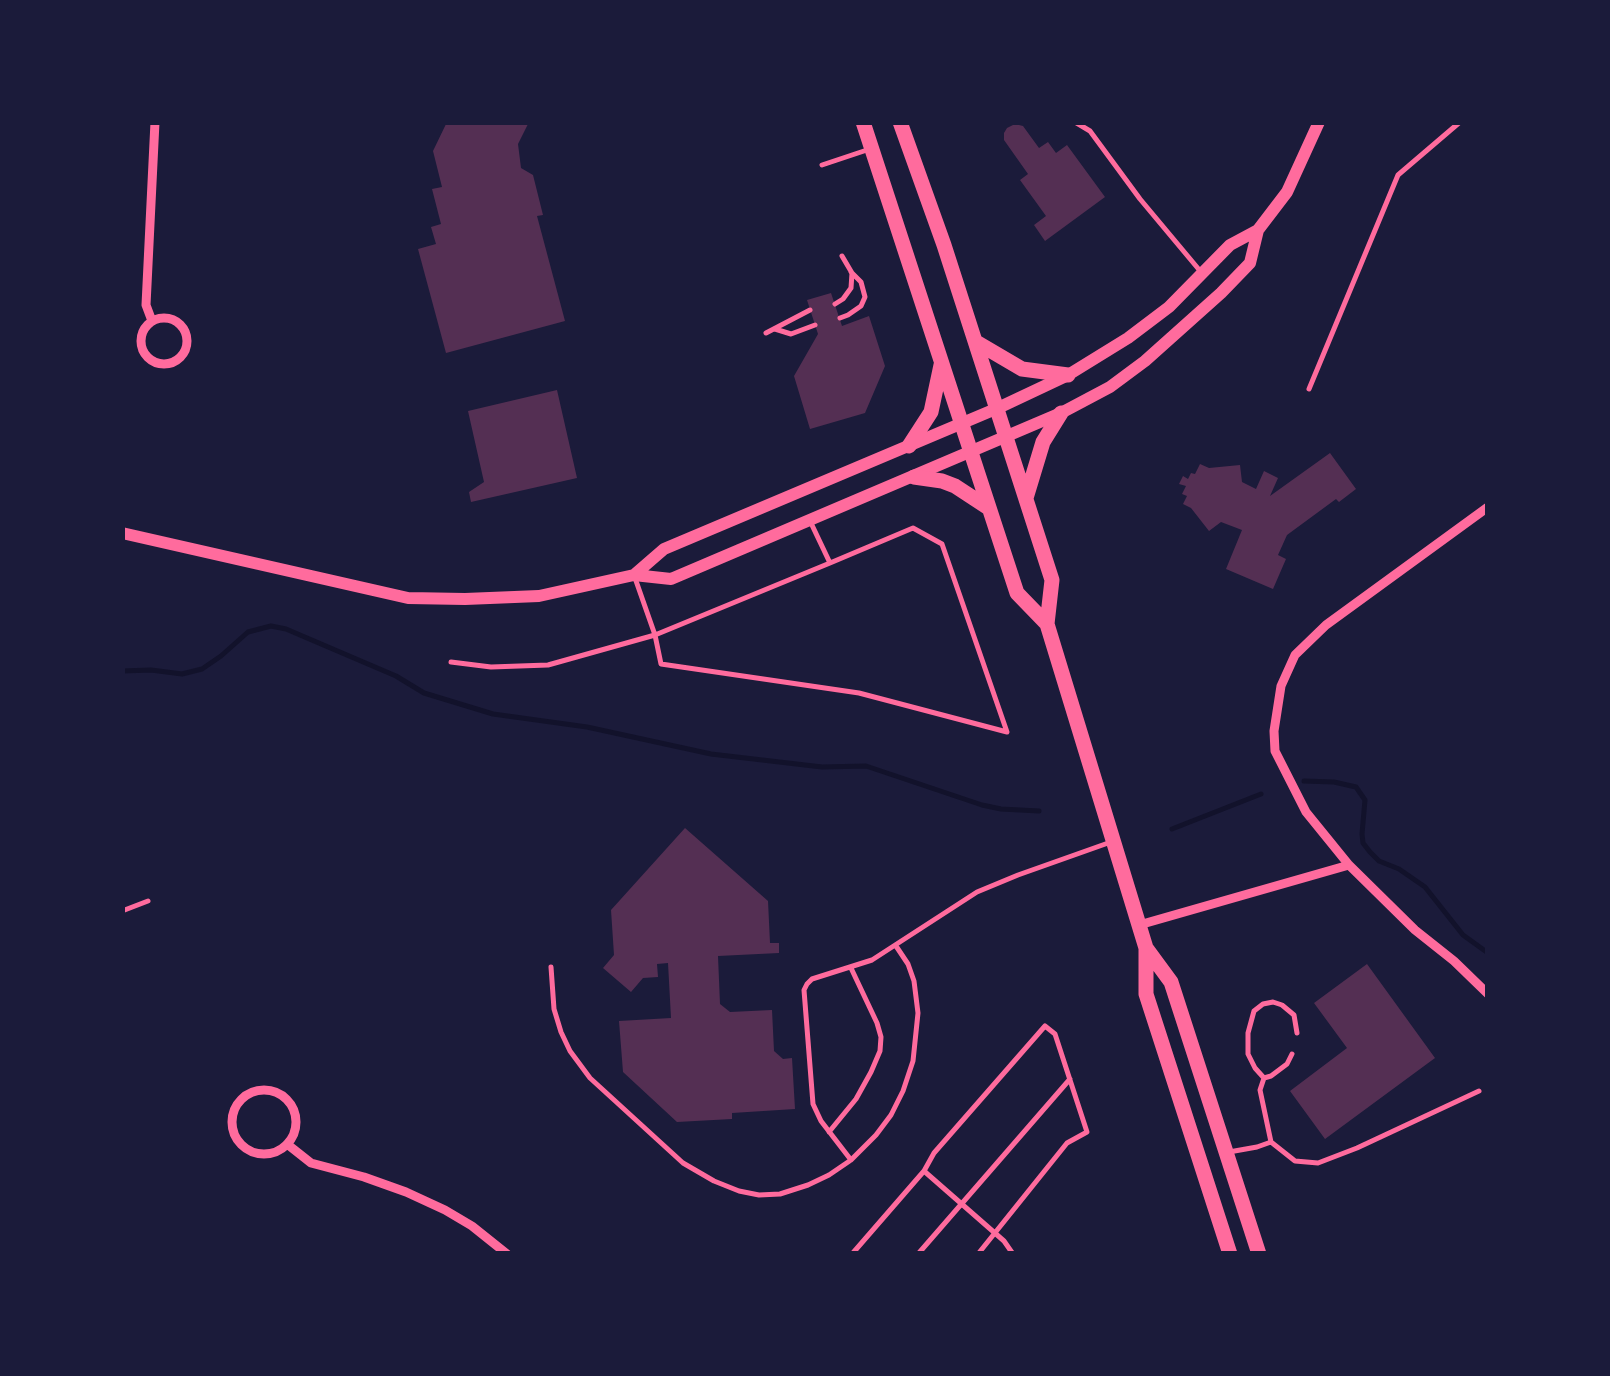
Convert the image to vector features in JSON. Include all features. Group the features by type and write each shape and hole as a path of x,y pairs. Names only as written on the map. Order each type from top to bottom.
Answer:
{"main road":[{"path":"864,122 1016,593 1047,624"},
{"path":"900,122 1052,580 1047,624 1146,948 1146,994 1230,1254"},
{"path":"122,533 408,598 539,596 634,575 670,579 1061,413 1110,387 1222,294 1250,263 1258,230 1287,192 1320,122"},
{"path":"634,575 664,549 1068,375 1128,338 1168,307 1230,245 1258,230"},
{"path":"976,342 1022,368 1068,375"},
{"path":"909,446 931,412 941,361"},
{"path":"1026,498 1044,442 1061,413"},
{"path":"914,476 955,486 988,508"},
{"path":"1146,948 1171,982 1259,1254"},
{"path":"1187,1120 1226,1153"}],"street":[{"path":"152,321 146,305 156,122"},
{"path":"166,318 184,330 184,351 174,362 152,360 142,348 142,333 152,321 166,318"},
{"path":"1488,506 1326,625 1295,655 1281,686 1274,716 1274,752 1306,812 1349,865 1488,994"},
{"path":"1139,925 1349,865"},
{"path":"270,1090 287,1099 296,1117 296,1127 287,1144 269,1154 249,1151 240,1144 232,1116 242,1098 270,1090"},
{"path":"287,1144 310,1163 364,1177 446,1210 507,1254"}],"lane":[{"path":"1075,122 1090,131 1202,274"},
{"path":"1309,389 1398,175 1460,122"},
{"path":"822,165 872,148"},
{"path":"840,318 861,306 864,297 861,282 842,256"},
{"path":"835,304 851,288 851,272"},
{"path":"766,332 810,310"},
{"path":"775,329 791,334 815,325"},
{"path":"810,520 830,563"},
{"path":"451,662 492,667 548,666 655,635 914,528 942,544 1006,732 859,693 661,664 655,635 634,575"},
{"path":"851,1160 820,1121 813,1104 804,990 812,979 872,960 977,892 1114,842"},
{"path":"122,911 148,901"},
{"path":"551,966 560,1032 590,1078 683,1163 739,1191 780,1194 808,1185 851,1160 876,1135 903,1091 913,1062 917,995 908,964 896,946"},
{"path":"829,1132 856,1098 880,1051 878,1023 851,968"},
{"path":"1264,1078 1248,1054 1248,1032 1254,1011 1263,1004 1282,1005 1294,1015 1297,1033"},
{"path":"852,1254 1045,1026 1055,1034 1087,1132 1067,1143 978,1254"},
{"path":"1264,1078 1287,1064 1292,1054"},
{"path":"1264,1078 1260,1090 1270,1142 1295,1161 1304,1163 1356,1148 1478,1091"},
{"path":"918,1254 1070,1080"},
{"path":"1226,1153 1270,1142"},
{"path":"924,1171 1013,1254"}],"building":[{"path":"447,122 529,122 518,144 521,168 533,175 543,215 537,216 565,321 446,353 418,249 436,244 431,227 441,224 432,189 442,187 433,151"},
{"path":"1023,126 1039,148 1048,142 1056,153 1067,145 1105,197 1045,241 1034,225 1046,216 1020,180 1028,174 1004,140 1007,128"},
{"path":"831,293 842,326 869,316 885,366 865,413 810,429 794,376 818,334 807,300"},
{"path":"557,390 577,478 471,502 469,492 484,482 468,411"},
{"path":"1330,453 1356,489 1287,535 1278,555 1286,559 1273,589 1226,569 1242,530 1221,522 1209,531 1183,504 1186,486 1179,484 1183,476 1188,479 1200,464 1209,468 1240,465 1242,482 1256,489 1264,471 1278,478 1270,496"},
{"path":"685,828 768,901 770,943 779,943 779,953 718,956 720,1004 730,1012 772,1010 774,1051 783,1059 792,1058 795,1109 732,1113 732,1119 677,1122 623,1072 619,1021 671,1018 668,963 657,964 658,977 643,978 631,992 603,968 614,955 611,910"},
{"path":"1367,964 1435,1058 1325,1139 1290,1091 1347,1048 1314,1003"}],"waterway":[{"path":"122,671 182,674 202,669 248,632 271,626 396,676 424,693 493,714 587,727 711,754 822,767 866,766 982,805 1039,811"},
{"path":"1304,781 1356,787 1365,800 1362,834 1370,852 1425,887 1463,935 1488,953"},
{"path":"1172,829 1261,794"}]}
